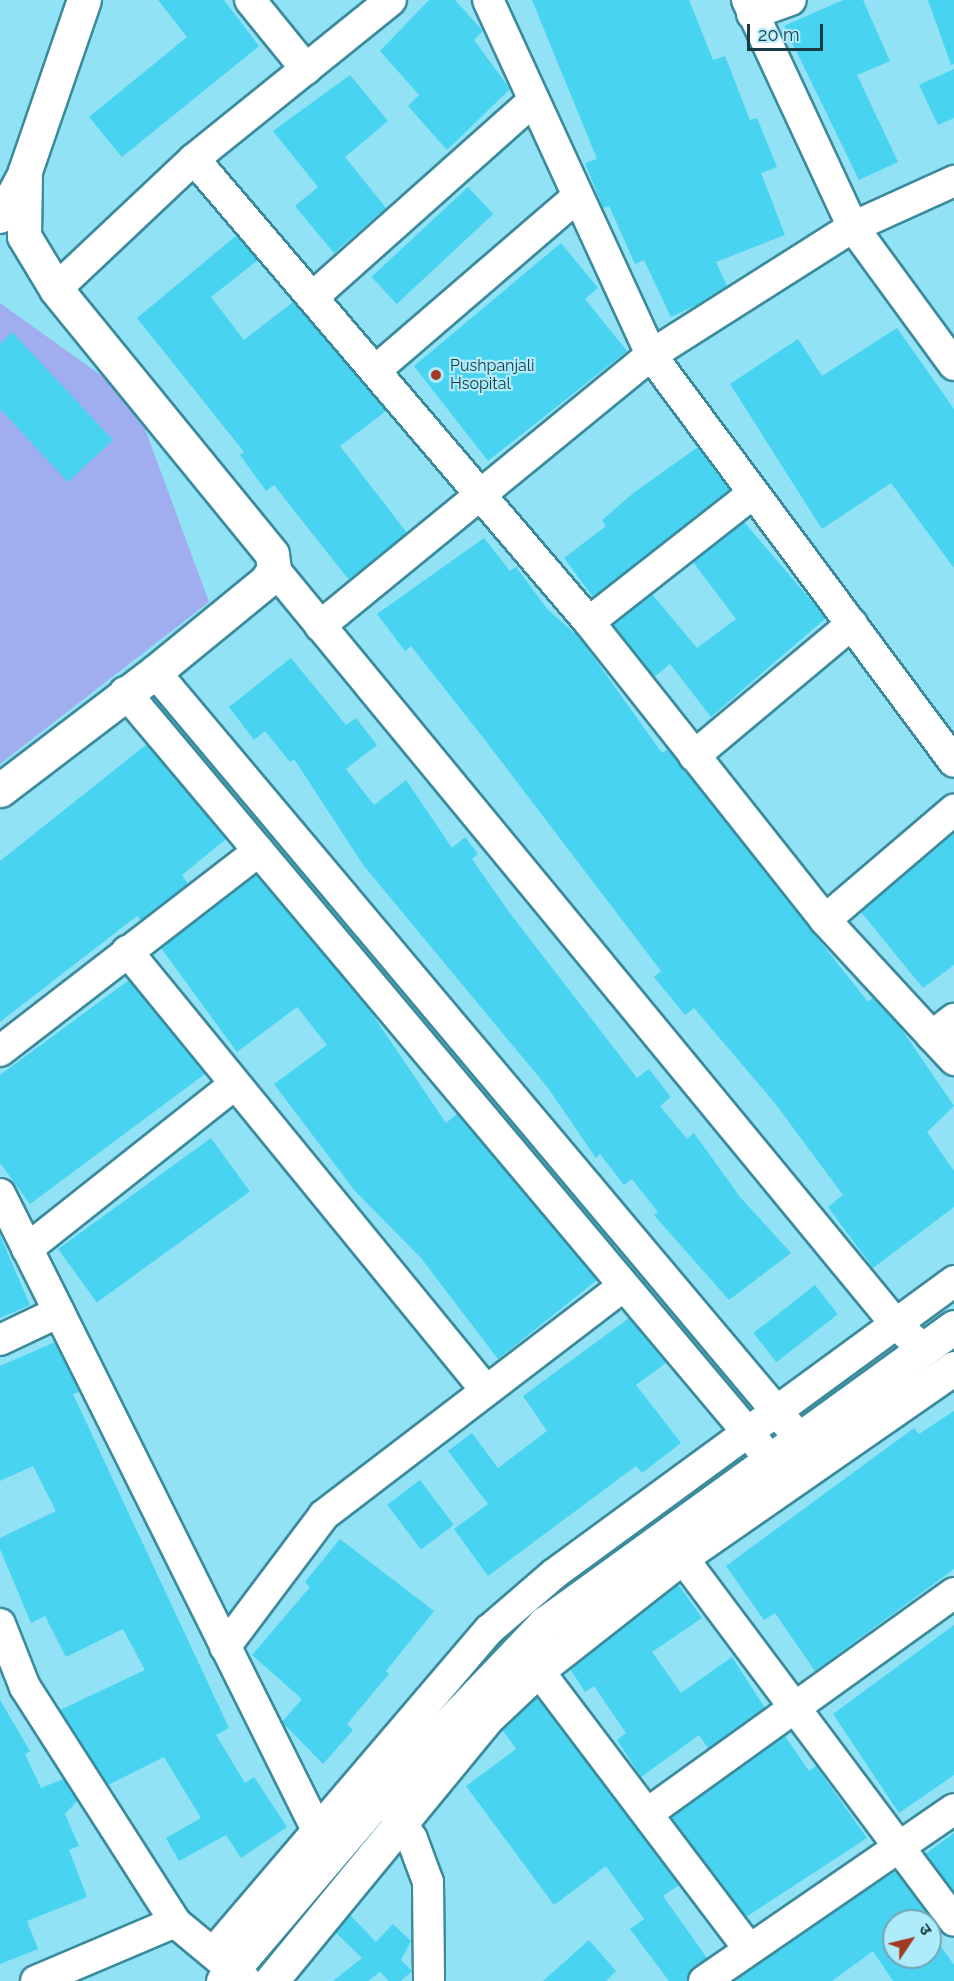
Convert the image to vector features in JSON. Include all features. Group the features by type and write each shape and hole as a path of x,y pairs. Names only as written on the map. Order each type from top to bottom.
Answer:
{"street":[{"path":"0,218 25,171 84,0"},
{"path":"250,0 306,69"},
{"path":"56,289 194,159 391,0"},
{"path":"488,0 532,101 651,355 752,494 954,762"},
{"path":"791,0 749,7 853,226 954,365"},
{"path":"314,296 532,101"},
{"path":"194,159 314,296 479,496 589,622 825,920 943,1028 954,1060"},
{"path":"25,171 24,236 56,289 267,548 273,569 894,1322 923,1348"},
{"path":"320,626 651,355 853,226 954,181"},
{"path":"376,370 577,197"},
{"path":"589,622 752,494"},
{"path":"0,790 125,692 155,672 266,581 273,569"},
{"path":"694,756 852,624"},
{"path":"155,672 819,1462"},
{"path":"125,692 790,1482"},
{"path":"825,920 954,810"},
{"path":"0,1051 259,851"},
{"path":"127,951 234,1085 484,1388"},
{"path":"27,1249 234,1085"},
{"path":"0,1194 322,1841"},
{"path":"0,1624 25,1687 175,1922 228,1971 322,1841 489,1630 554,1574 775,1409 954,1281"},
{"path":"225,1647 324,1515 484,1388 624,1286"},
{"path":"0,1340 59,1312"},
{"path":"322,1841 382,1794 544,1623 769,1457 954,1327"},
{"path":"271,1981 400,1820 487,1718 538,1670 682,1557 819,1462 950,1378"},
{"path":"682,1557 796,1706 954,1921"},
{"path":"648,1813 954,1593"},
{"path":"0,1669 25,1687"},
{"path":"538,1670 749,1948"},
{"path":"382,1794 400,1820 428,1882 429,1981"},
{"path":"704,1981 954,1809"},
{"path":"36,1981 175,1922"}],"shaded area":[{"path":"0,303 134,399 209,602 0,764"}],"building":[{"path":"158,0 224,0 259,46 122,157 89,117 187,37"},
{"path":"429,0 455,0 483,31 474,40 510,89 447,150 408,106 419,95 380,51"},
{"path":"532,0 689,0 713,60 725,56 750,120 757,118 777,167 761,173 785,235 716,262 727,286 701,303 671,317 644,260 635,264 609,206 603,208 585,163 597,159"},
{"path":"843,0 863,0 890,61 857,75 898,162 859,180 784,26"},
{"path":"928,0 954,0 954,64 951,65"},
{"path":"954,69 954,118 938,125 919,85"},
{"path":"350,75 388,121 345,157 386,208 334,253 295,206 318,187 273,131"},
{"path":"468,187 493,214 397,304 371,277"},
{"path":"237,235 258,260 211,297 244,340 293,302 386,411 340,446 407,533 349,580 274,485 266,491 240,455 244,452 137,318"},
{"path":"561,243 598,288 585,299 627,351 488,461 414,366"},
{"path":"897,328 954,409 954,568 891,483 822,529 730,384 798,339 822,376"},
{"path":"12,332 113,440 68,482 0,409 0,344"},
{"path":"698,447 729,490 593,597 564,558 606,526 602,520 636,491"},
{"path":"744,522 826,618 711,717 670,664 654,677 613,625 652,594 697,648 736,619 693,562"},
{"path":"484,538 510,571 516,567 548,610 580,638 662,753 668,749 868,1002 873,998 900,1027 954,1106 927,1132 954,1171 954,1207 873,1268 828,1207 843,1195 774,1102 694,1008 685,1015 654,977 661,971 485,740 411,646 405,651 377,614"},
{"path":"291,658 346,725 356,718 377,745 346,769 374,805 406,780 452,848 465,837 478,854 472,859 509,912 637,1078 649,1069 671,1097 660,1106 687,1139 694,1133 740,1197 791,1253 729,1300 654,1215 658,1212 632,1179 624,1185 600,1154 596,1158 548,1088 364,866 294,759 290,762 265,731 254,740 229,707"},
{"path":"147,744 226,839 182,875 188,884 141,920 137,916 0,1022 0,861"},
{"path":"954,833 954,965 923,988 861,912"},
{"path":"256,875 366,1005 446,1123 457,1114 597,1280 498,1359 421,1258 355,1191 274,1084 327,1045 297,1007 237,1052 161,948"},
{"path":"129,980 205,1074 30,1204 0,1163 0,1075"},
{"path":"211,1138 250,1191 97,1302 58,1249"},
{"path":"0,1235 30,1305 0,1318"},
{"path":"815,1285 838,1314 776,1362 754,1333"},
{"path":"629,1318 666,1363 636,1385 681,1443 642,1473 636,1466 488,1576 454,1529 488,1504 448,1451 472,1433 498,1468 547,1431 523,1396"},
{"path":"55,1342 79,1392 73,1394 229,1728 216,1735 245,1783 254,1777 287,1827 241,1858 226,1835 179,1861 166,1838 201,1818 164,1757 108,1785 60,1710 145,1670 123,1629 66,1657 45,1616 31,1623 0,1549 0,1538 56,1511 33,1466 0,1481 0,1366"},
{"path":"954,1411 954,1569 815,1671 775,1613 764,1620 726,1566 914,1428 919,1434"},
{"path":"420,1480 454,1525 421,1549 387,1505"},
{"path":"340,1539 434,1611 386,1671 389,1674 347,1724 353,1730 323,1764 282,1722 302,1699 252,1655 310,1587 305,1582"},
{"path":"678,1584 702,1618 652,1652 681,1693 732,1657 765,1708 708,1748 699,1735 641,1777 617,1740 626,1733 594,1686 585,1692 570,1669"},
{"path":"954,1625 954,1775 899,1813 833,1714"},
{"path":"537,1697 679,1885 663,1896 707,1958 687,1981 669,1981 630,1929 644,1919 606,1866 554,1905 466,1786 516,1749 502,1729"},
{"path":"0,1700 30,1751 25,1754 41,1788 63,1779 77,1801 65,1814 79,1846 69,1850 87,1897 27,1921 38,1949 0,1964"},
{"path":"785,1736 809,1771 816,1766 867,1838 746,1917 671,1818"},
{"path":"954,1833 954,1892 925,1854"},
{"path":"895,1871 924,1909 882,1909 882,1964 873,1951 832,1981 734,1981"},
{"path":"350,1915 376,1942 393,1924 411,1941 401,1960 412,1971 401,1981 389,1981 380,1972 368,1981 333,1981 362,1958 335,1932"},
{"path":"589,1940 616,1971 606,1981 543,1981"},
{"path":"942,1948 954,1965 954,1981 893,1981 885,1969 942,1969"}],"place":[{"name":"Pushpanjali Hsopital","path":"436,375"}]}
